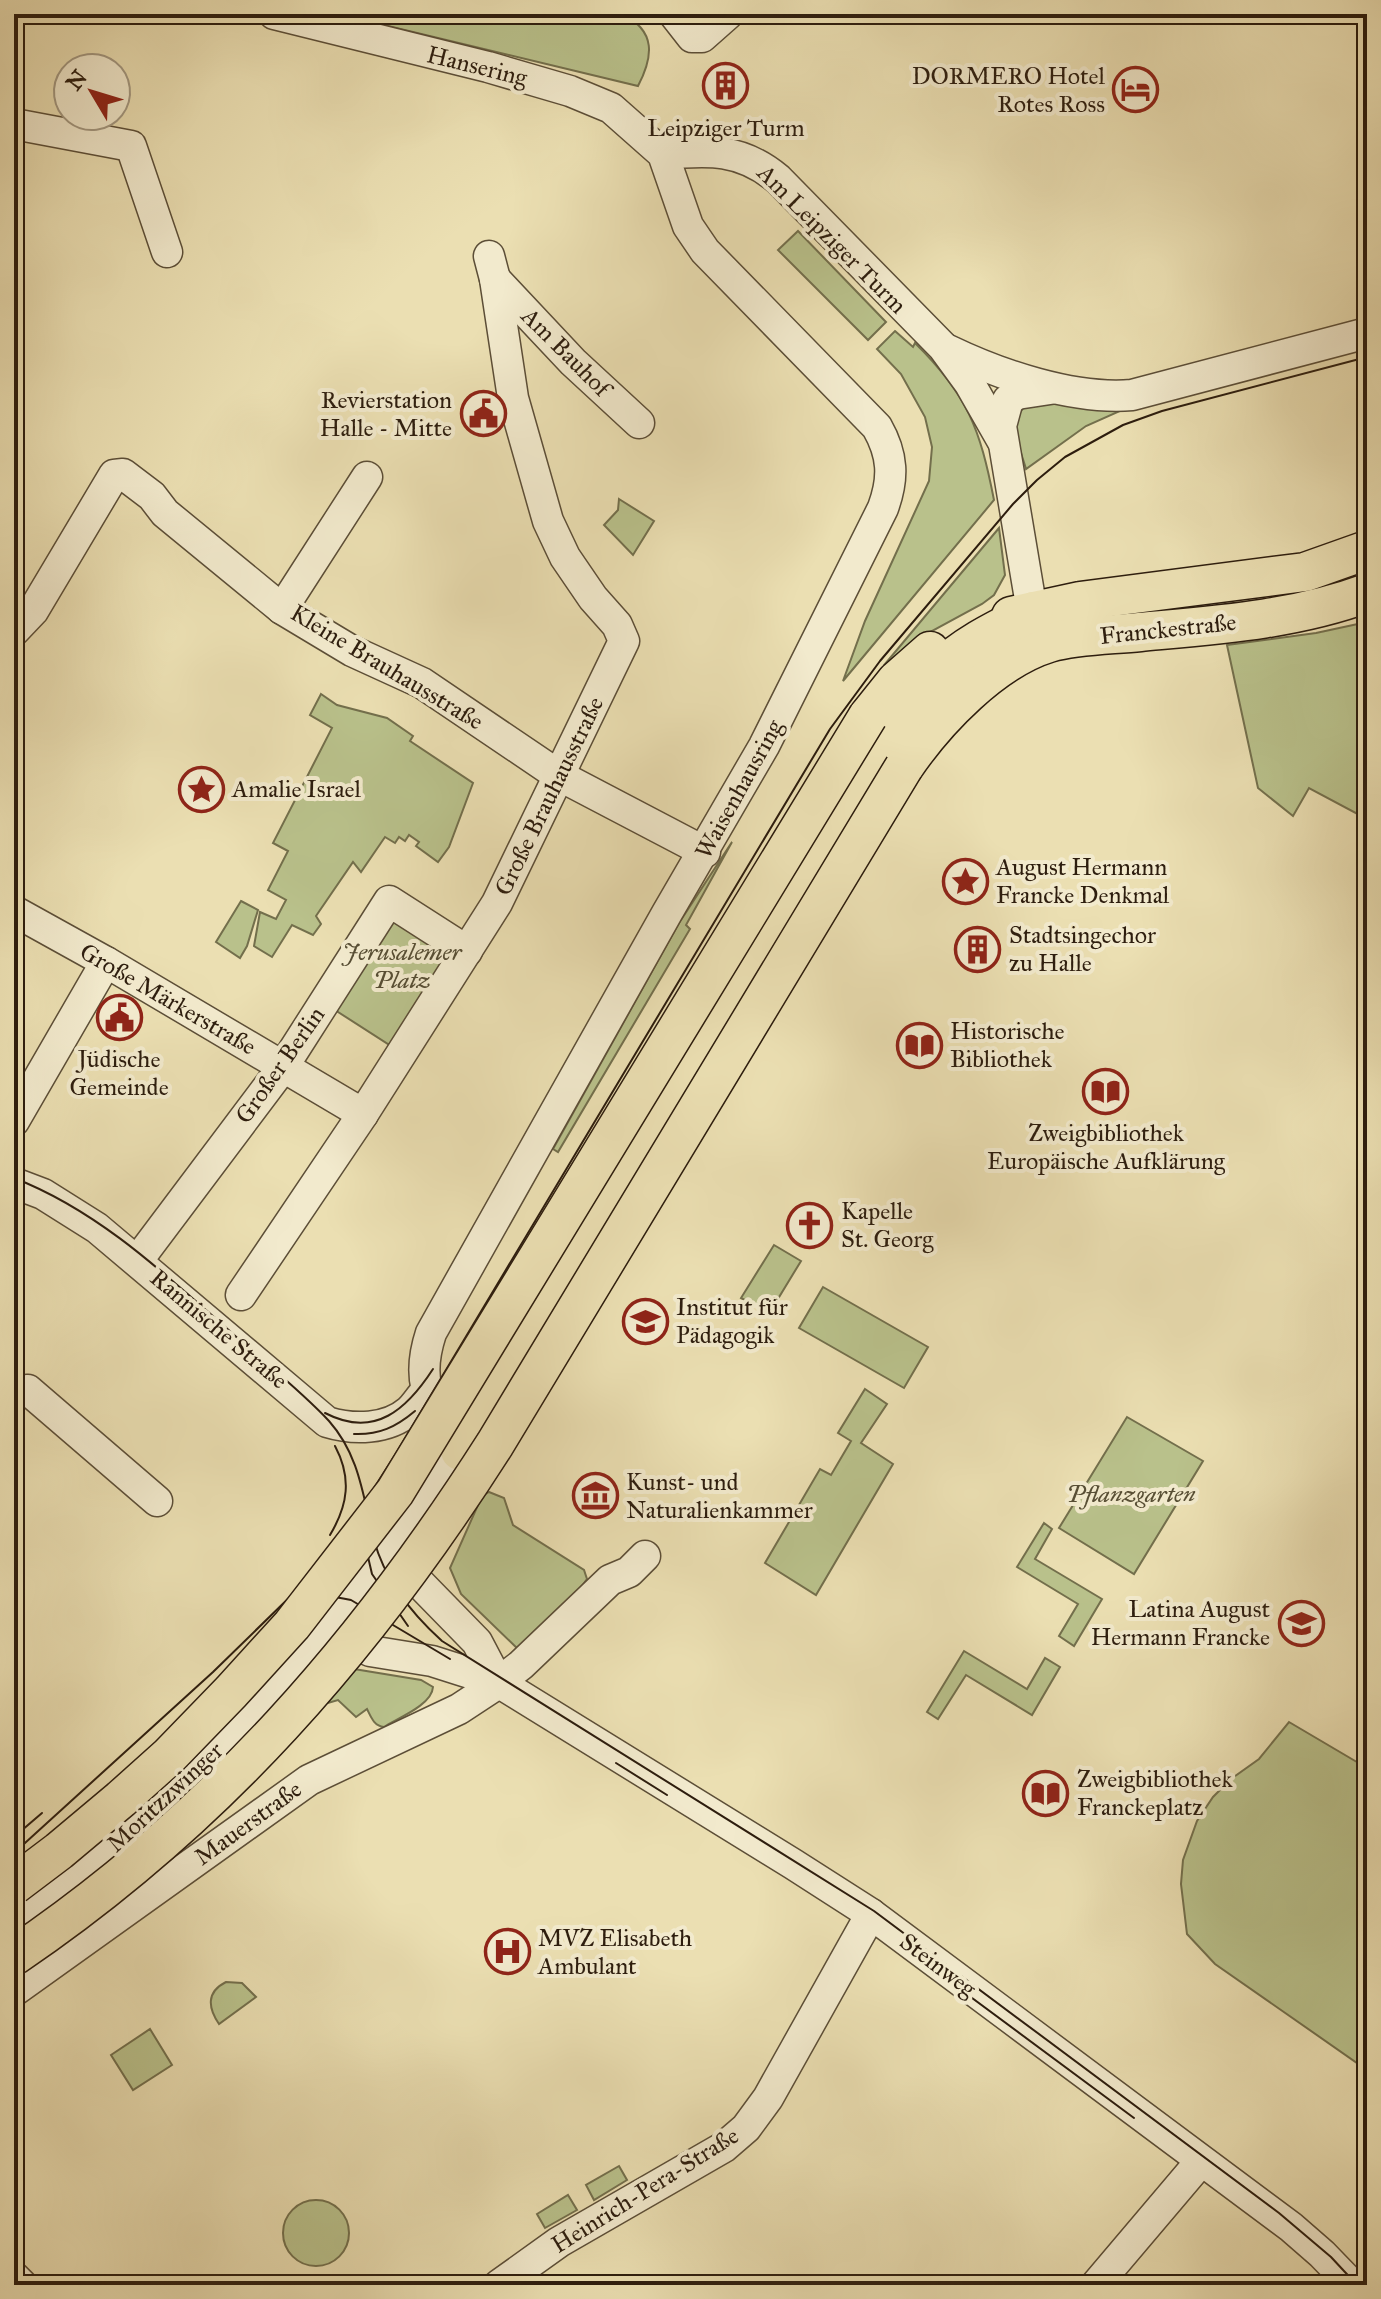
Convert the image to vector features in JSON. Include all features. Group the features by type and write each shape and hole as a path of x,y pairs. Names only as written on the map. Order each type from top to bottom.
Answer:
{"main road":[{"name":"Franckestraße","path":"14,1956 106,1888 166,1838 259,1752 347,1653 423,1553 495,1444 904,767 935,726 977,685 1013,661 1042,627 1080,601 1305,572 1367,550"},
{"name":"Franckestraße","path":"1042,627 1226,624 1318,609 1367,593"},
{"path":"14,1885 121,1799 210,1714 292,1625 395,1492 868,716 896,681 954,634 973,624 1042,627"},
{"path":"460,1451 842,813 907,711 946,678 977,658 1042,627"}],"street":[{"name":"Hansering","path":"274,14 488,67 590,98 611,108 663,154"},
{"path":"683,26 702,37 728,14"},
{"path":"14,124 131,146 167,252"},
{"name":"Am Leipziger Turm","path":"663,154 728,153 758,163 778,179 943,347"},
{"name":"Waisenhausring","path":"460,1451 426,1391 424,1358 435,1324 764,746 883,508 892,466 890,453 877,427 761,311 695,239 679,204 663,154"},
{"name":"Am Bauhof","path":"492,268 573,362 639,423"},
{"name":"Große Brauhausstraße","path":"241,1295 363,1114 497,903 624,641 617,625 593,598 565,557 548,521 513,398 492,268"},
{"path":"943,347 996,372 1106,396 1132,395 1367,333"},
{"path":"943,347 970,384 1002,440"},
{"path":"1042,627 1001,426 1008,400 1017,394 1060,388"},
{"path":"14,631 33,611 114,475 123,474 152,496 165,513 282,609"},
{"name":"Kleine Brauhausstraße","path":"367,477 282,609 352,651 422,683 558,775 705,852"},
{"name":"Großer Berlin","path":"138,1260 283,1067 389,901 467,951"},
{"name":"Große Märkerstraße","path":"14,911 363,1114"},
{"path":"14,1121 106,962"},
{"name":"Rannische Straße","path":"14,1183 43,1194 97,1228 327,1422 357,1428 392,1421 408,1412 426,1391"},
{"path":"14,1391 28,1390 157,1501"},
{"name":"Moritzzwinger","path":"14,1921 101,1856 174,1794 256,1710 390,1552 460,1451"},
{"path":"390,1552 477,1642 498,1682"},
{"name":"Mauerstraße","path":"14,1991 309,1780 459,1709 543,1645 610,1580 629,1572 645,1556"},
{"name":"Steinweg","path":"327,1628 370,1651 432,1661 498,1682 871,1914 1291,2227 1352,2285"},
{"name":"Heinrich-Pera-Straße","path":"499,2285 559,2242 724,2147 746,2128 768,2098 871,1914"},
{"path":"1096,2285 1201,2161"},
{"path":"14,2277 22,2285"}],"green space":[{"path":"338,14 622,14 641,28 649,46 649,55 638,86"},
{"path":"798,231 886,322 868,340 778,250"},
{"path":"895,331 913,347 915,343 960,397 977,433 994,500 843,681 865,621 929,481 932,447 925,417 901,374 877,349"},
{"path":"1031,402 1118,402 1120,411 1086,426 1026,469 1016,424 1023,408"},
{"path":"619,499 654,521 633,555 604,525 618,510"},
{"path":"999,528 1005,575 994,595 919,638 885,664"},
{"path":"1367,622 1367,819 1309,788 1293,816 1258,788 1227,645 1316,633"},
{"path":"321,694 337,705 387,718 413,736 410,741 473,783 449,847 438,862 416,846 419,842 409,835 405,841 399,837 395,843 385,837 361,872 353,862 316,916 321,924 313,935 292,925 272,957 254,946 260,912 276,919 286,900 268,890 288,851 273,843 332,728 310,715"},
{"path":"732,842 686,925 690,929 558,1152 553,1149 679,923"},
{"path":"241,901 258,910 240,958 216,942"},
{"name":"Jerusalemer Platz","path":"389,901 467,951 402,1053 324,1003"},
{"path":"774,1245 801,1261 773,1307 762,1300 758,1307 741,1298"},
{"path":"823,1287 928,1347 904,1388 799,1328"},
{"path":"865,1389 887,1404 861,1443 893,1464 816,1595 765,1563 820,1469 831,1475 851,1441 838,1433"},
{"name":"Pflanzgarten","path":"1127,1417 1203,1461 1134,1574 1059,1528"},
{"path":"489,1492 504,1498 513,1525 584,1570 587,1579 571,1601 520,1651 461,1594 450,1568 482,1496"},
{"path":"1044,1523 1052,1529 1035,1559 1102,1599 1074,1646 1059,1636 1078,1604 1017,1567"},
{"path":"964,1651 1027,1689 1045,1658 1060,1667 1032,1715 966,1675 938,1719 927,1712"},
{"path":"354,1669 421,1680 433,1687 421,1705 384,1727 373,1721 367,1709 356,1717 338,1700 324,1704"},
{"path":"1289,1722 1367,1768 1367,2070 1215,1964 1187,1934 1181,1884 1183,1860 1197,1821 1213,1797 1231,1779 1259,1759"},
{"path":"226,1982 242,1983 256,1997 219,2024 211,2006 212,1995"},
{"path":"150,2029 172,2065 133,2090 111,2055"},
{"path":"619,2166 627,2180 594,2200 586,2185"},
{"path":"568,2195 577,2210 545,2228 537,2214"},
{"path":"316,2200 339,2210 349,2233 339,2256 316,2266 293,2256 283,2233 293,2210"}],"tram line":[{"path":"14,1853 213,1672 295,1592 344,1535 830,729 880,661 1013,504 1065,457 1123,425 1162,411 1367,357"},
{"path":"14,1178 75,1208 130,1246 329,1421 348,1448 354,1463 374,1540 392,1583 410,1608 442,1641 874,1911 1279,2213 1331,2257 1357,2285"},
{"path":"325,1413 359,1423 388,1416 412,1396 433,1369"},
{"path":"354,1434 387,1429 415,1411"},
{"path":"330,1535 341,1513 346,1491 344,1469 335,1446"},
{"path":"361,1527 372,1574 408,1626"},
{"path":"286,1607 317,1596 351,1600 450,1659"},
{"path":"616,1763 667,1795"},
{"path":"14,1837 42,1813"},
{"path":"941,1975 1134,2118"}],"place":[{"name":"Leipziger Turm","path":"726,86"},
{"name":"DORMERO Hotel Rotes Ross","path":"1136,90"},
{"name":"Revierstation Halle - Mitte","path":"483,414"},
{"name":"Amalie Israel","path":"201,789"},
{"name":"August Hermann Francke Denkmal","path":"965,881"},
{"name":"Stadtsingechor zu Halle","path":"978,949"},
{"name":"Jüdische Gemeinde","path":"119,1017"},
{"name":"Historische Bibliothek","path":"919,1045"},
{"name":"Zweigbibliothek Europäische Aufklärung","path":"1106,1091"},
{"name":"Kapelle St. Georg","path":"810,1225"},
{"name":"Institut für Pädagogik","path":"645,1321"},
{"name":"Kunst- und Naturalienkammer","path":"595,1496"},
{"name":"Latina August Hermann Francke","path":"1301,1623"},
{"name":"Zweigbibliothek Franckeplatz","path":"1046,1793"},
{"name":"MVZ Elisabeth Ambulant","path":"507,1952"}]}
